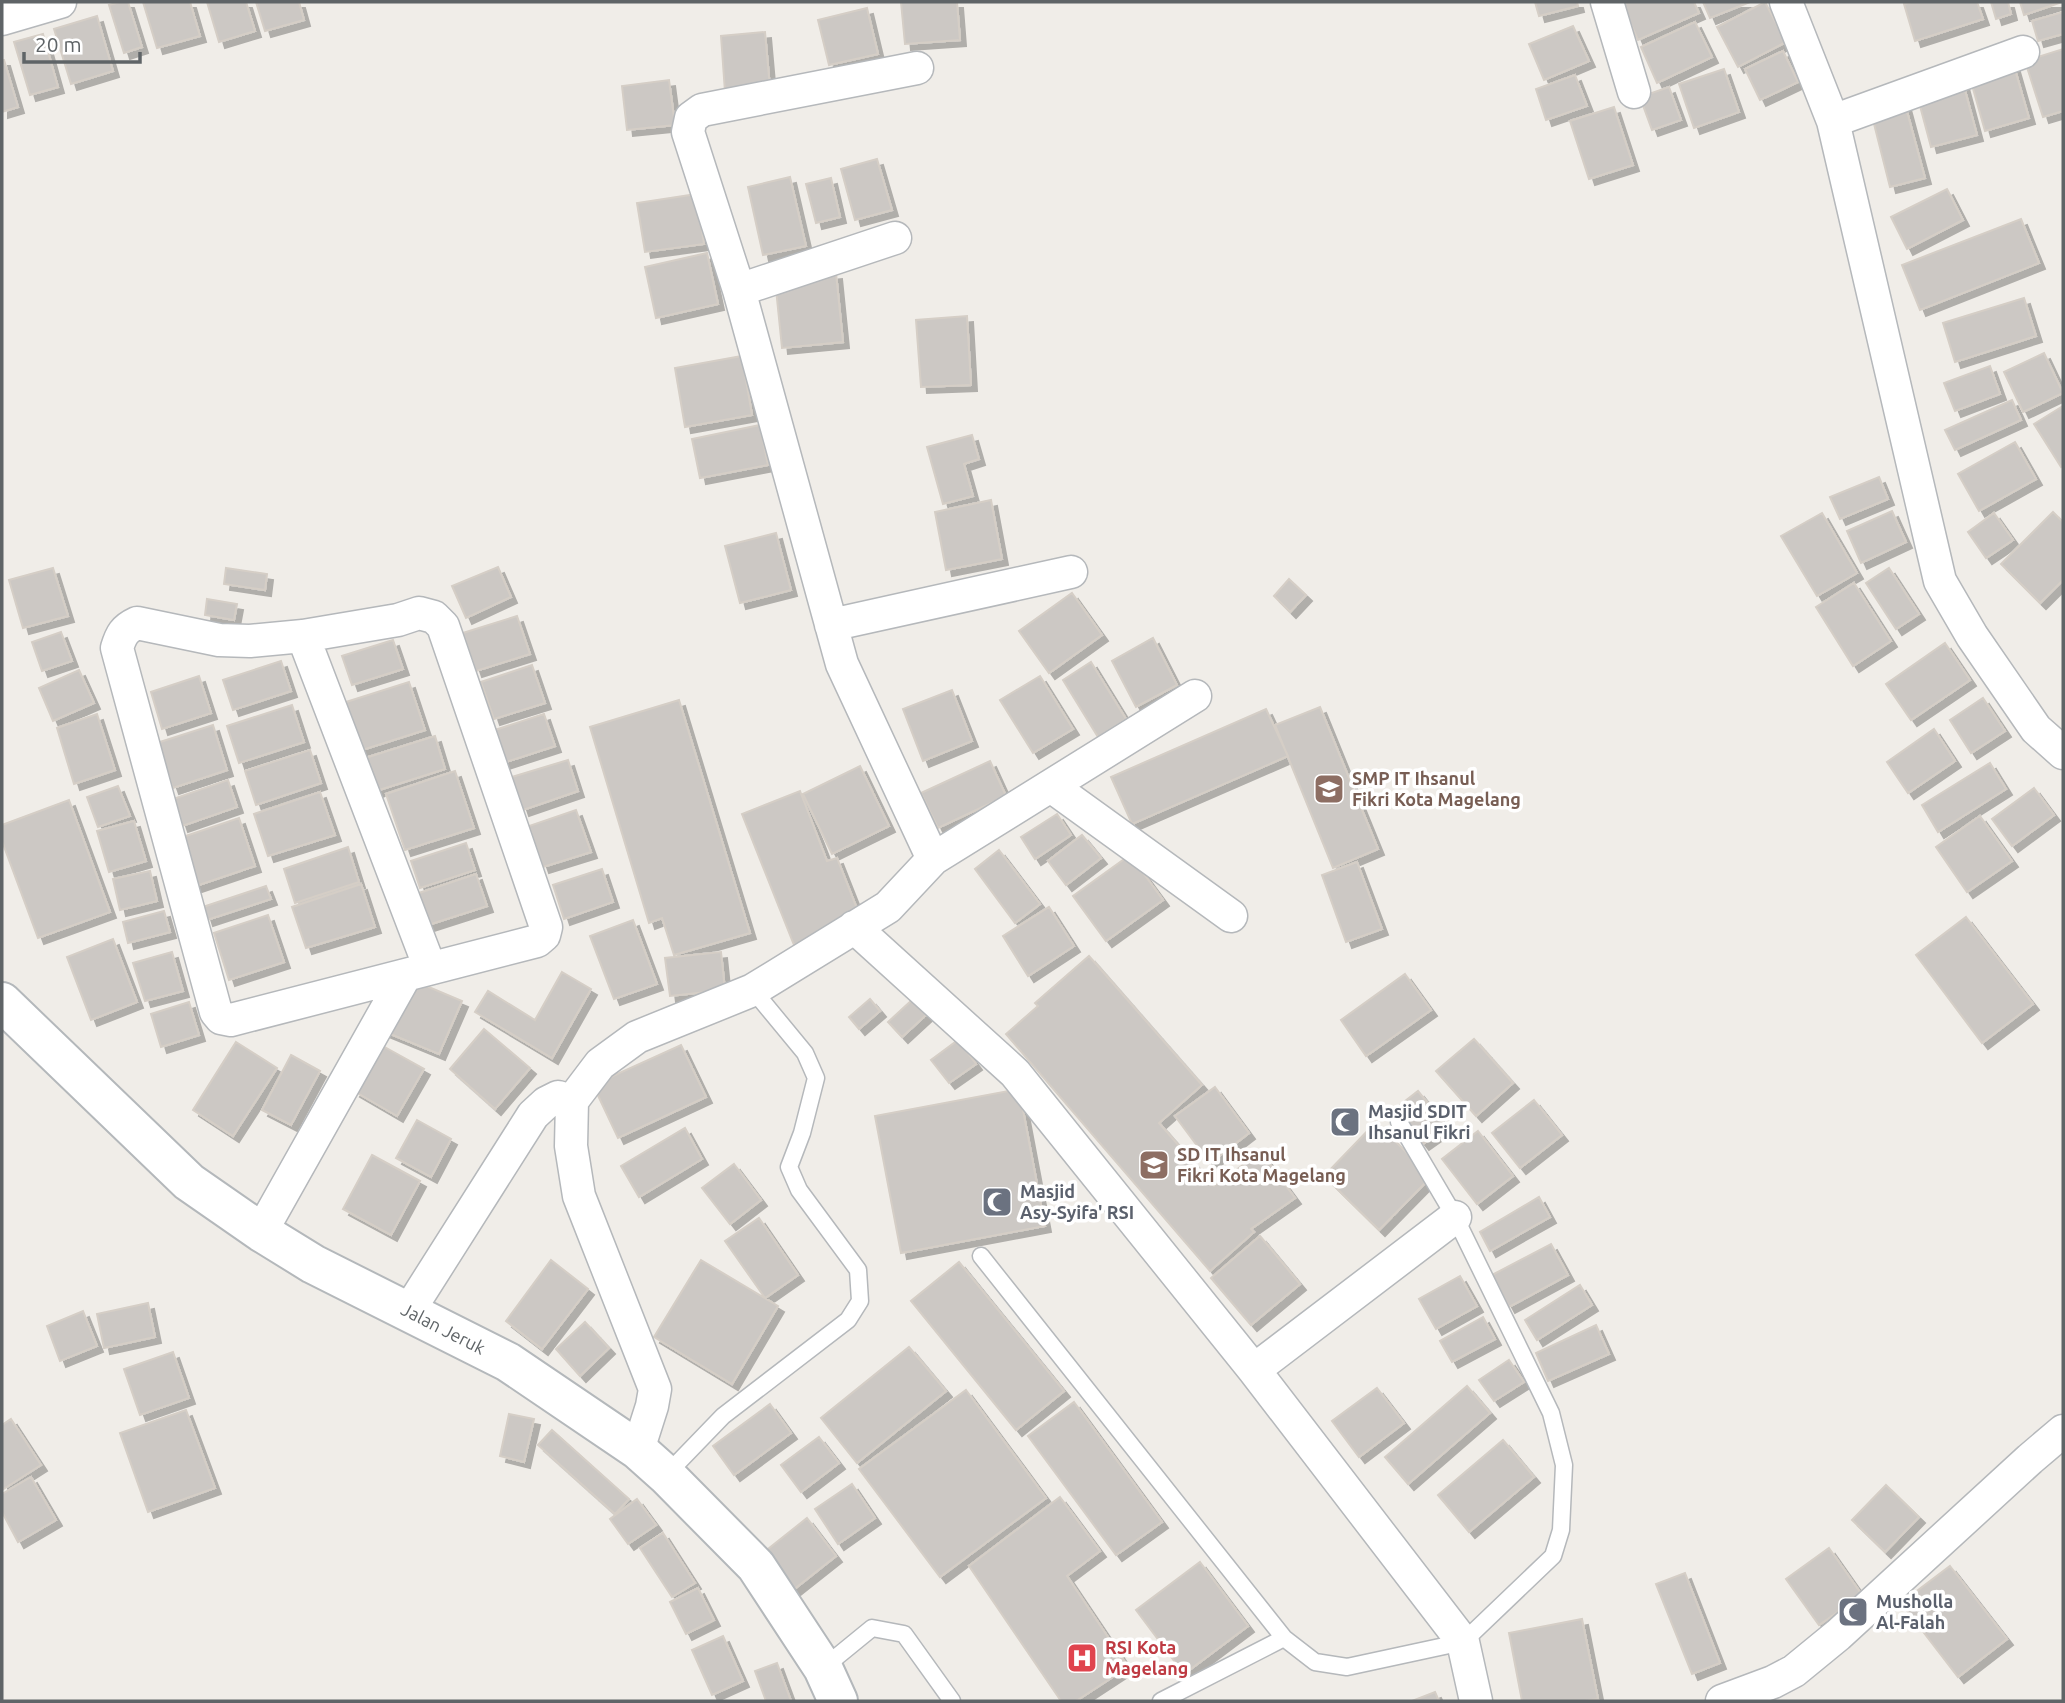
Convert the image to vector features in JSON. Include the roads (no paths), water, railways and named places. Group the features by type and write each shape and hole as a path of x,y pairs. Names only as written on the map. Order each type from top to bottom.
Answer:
{"main road":[{"name":"Jalan Jeruk","path":"2,1002 189,1182 313,1264 508,1362 638,1450 755,1566 830,1685"}],"street":[{"path":"2,19 60,2"},
{"path":"1607,2 1634,92"},
{"path":"1786,2 1833,121 1940,581 1972,636 2036,729 2063,753"},
{"path":"1833,121 2023,52"},
{"path":"917,68 702,110 691,118 688,132 739,290 842,664 933,859"},
{"path":"739,290 895,238"},
{"path":"831,625 1071,572"},
{"path":"419,613 434,617 443,626 546,927 544,936 537,941 231,1020 221,1018 216,1012 117,648 126,628 136,623 219,640 250,641 303,636 398,620 419,613"},
{"path":"303,636 418,972"},
{"path":"638,1450 655,1389 579,1196 571,1146 572,1101 600,1064 637,1037 753,990 888,907 933,859 1195,696"},
{"path":"1051,786 1231,916"},
{"path":"854,927 1015,1073 1254,1370 1464,1643 1476,1701"},
{"path":"261,1232 418,972"},
{"path":"408,1312 533,1115 558,1097 572,1101"},
{"path":"1254,1370 1455,1217"},
{"path":"1722,1701 1794,1671 1838,1635 2063,1431"}],"lane":[{"path":"666,1475 723,1416 848,1320 860,1301 858,1270 799,1191 789,1167 802,1133 816,1077 805,1053 753,990"},
{"path":"981,1256 1284,1638 1315,1662 1347,1667 1464,1643 1553,1556 1562,1530 1564,1465 1551,1413 1455,1217 1399,1122"},
{"path":"830,1685 872,1628 904,1634 952,1701"},
{"path":"1161,1701 1284,1638"}],"place":[{"name":"SMP IT Ihsanul Fikri Kota Magelang","path":"1329,789"},
{"name":"Masjid SDIT Ihsanul Fikri","path":"1345,1122"},
{"name":"SD IT Ihsanul Fikri Kota Magelang","path":"1154,1165"},
{"name":"Masjid Asy-Syifa' RSI","path":"997,1202"},
{"name":"Musholla Al-Falah","path":"1853,1612"},
{"name":"RSI Kota Magelang","path":"1082,1658"}]}
